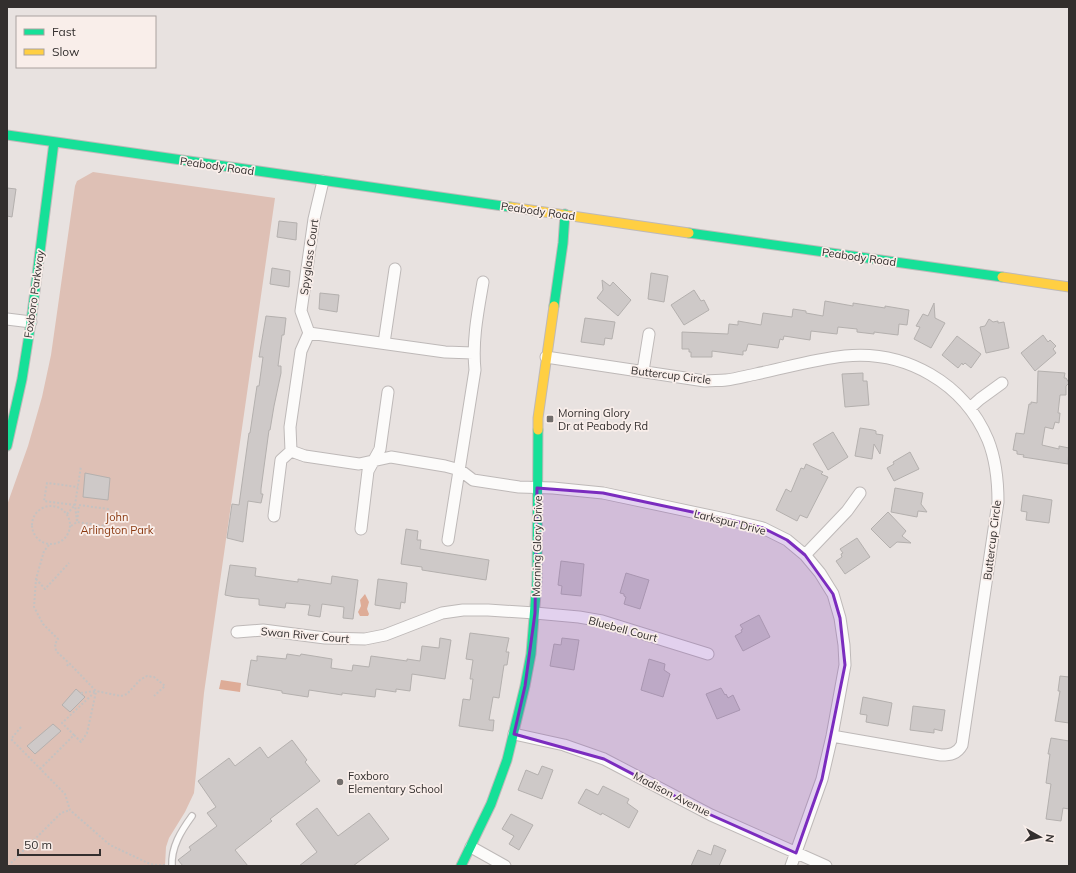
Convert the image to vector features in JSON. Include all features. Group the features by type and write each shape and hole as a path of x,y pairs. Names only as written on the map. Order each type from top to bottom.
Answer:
{"main road":[{"name":"Peabody Road","path":"7,135 1069,287"},
{"name":"Foxboro Parkway","path":"7,446 22,379 31,322 54,142"},
{"name":"Morning Glory Drive","path":"461,866 491,804 507,760 525,686 535,613 538,418 563,243 565,214"}],"street":[{"name":"Spyglass Court","path":"309,333 301,311 314,219 323,181"},
{"path":"384,343 394,269"},
{"path":"448,540 475,370 473,353 482,282"},
{"path":"7,320 31,322"},
{"path":"274,516 281,460 291,450 290,428 301,351 309,333 445,352 473,353"},
{"path":"643,371 649,334"},
{"name":"Buttercup Circle","path":"546,357 705,381 727,380 845,356 877,356 900,361 931,374 960,397 970,408 988,441 993,457 997,475 998,502 962,744 960,749 953,754 941,755 832,736"},
{"path":"970,408 1002,383"},
{"path":"360,529 368,471 380,449 388,392"},
{"name":"Larkspur Drive","path":"291,450 305,456 359,464 391,457 460,470 473,480 519,487 554,488 604,493 763,528 787,540 805,555 820,573 833,594 840,618 844,644 845,665 832,736 822,779 791,866"},
{"path":"805,555 847,511 860,493"},
{"name":"Swan River Court","path":"237,632 263,630 325,638 365,639 385,635 442,613 463,610 535,613"},
{"name":"Bluebell Court","path":"535,613 579,617 602,621 708,654"},
{"name":"Madison Avenue","path":"514,734 564,745 604,759 711,815 826,866"},
{"path":"471,847 505,866"}],"lane":[{"path":"172,865 174,848 179,836 192,816"}],"path":[{"path":"77,522 75,505 81,466"},
{"path":"75,505 44,501 47,483 78,487"},
{"path":"67,514 75,505"},
{"path":"71,526 77,522 105,526 108,510 80,505 77,522"},
{"path":"50,506 62,509 67,514 71,526 70,532 62,542 49,545 38,539 32,528 35,516 44,508 50,506"},
{"path":"49,545 44,551 36,579 34,607 43,624 58,639 55,644 56,651 96,691"},
{"path":"36,579 45,589 69,563"},
{"path":"80,693 96,691 121,696 127,694 140,680 147,676 154,678 165,686 154,696"},
{"path":"96,691 87,733 81,742 62,723 96,691"},
{"path":"21,728 11,739 65,794 70,810 110,845 150,864 172,865"},
{"path":"40,769 74,735"},
{"path":"11,863 61,813 70,810"}],"highlighted area":[{"path":"537,488 603,493 763,528 787,540 805,555 833,594 840,618 845,665 822,779 796,853 711,815 604,759 514,734 525,686 535,613"}],"green space":[{"name":"John Arlington Park","path":"93,172 275,198 204,693 194,793 185,812 169,838 166,847 165,866 7,866 7,505 28,446 42,397 51,355 75,186 77,181"}],"shaded area":[{"path":"365,594 369,602 367,609 369,614 368,616 360,616 358,612 361,606 360,600"},
{"path":"221,680 241,683 240,692 219,689"}],"building":[{"path":"7,188 16,189 12,217 7,216"},
{"path":"279,221 297,223 296,240 277,237"},
{"path":"272,268 290,271 289,287 270,284"},
{"path":"651,273 668,276 664,302 648,299"},
{"path":"602,280 610,286 613,282 631,300 618,316 597,298 603,290"},
{"path":"694,290 701,301 704,300 709,310 684,325 671,305"},
{"path":"320,293 339,295 337,312 319,309"},
{"path":"825,301 853,306 853,303 909,310 907,325 899,324 898,335 874,332 874,334 857,332 857,329 838,327 837,334 811,331 810,340 784,336 783,340 780,339 778,348 748,344 746,351 743,351 743,355 712,351 712,357 691,357 691,352 689,352 689,349 682,349 682,332 728,334 729,324 738,325 738,321 761,325 763,313 792,317 793,309 823,316"},
{"path":"934,303 935,318 945,323 931,348 914,339 920,327 916,326 923,314 928,316"},
{"path":"266,316 286,318 278,366 281,366 281,373 269,430 261,489 261,494 263,494 261,503 248,501 243,542 227,538 232,504 239,505 249,433 257,386 259,386 263,357 259,357"},
{"path":"585,318 615,322 612,339 605,338 604,345 581,342"},
{"path":"989,319 993,322 998,321 998,323 1004,322 1009,348 986,353 980,327 985,326"},
{"path":"1043,335 1048,342 1050,340 1056,346 1053,349 1056,353 1035,371 1021,353"},
{"path":"957,336 981,354 971,368 965,363 963,365 962,363 958,368 942,355"},
{"path":"1038,371 1065,373 1064,378 1066,378 1069,383 1066,386 1066,395 1060,395 1058,413 1060,413 1059,423 1055,422 1053,429 1045,427 1042,445 1059,449 1059,446 1069,448 1068,464 1023,457 1024,455 1017,454 1017,451 1013,450 1016,433 1024,434 1029,404 1031,404 1031,402 1037,403"},
{"path":"863,373 863,381 867,381 869,405 845,407 842,374"},
{"path":"860,428 873,430 876,431 876,434 883,435 880,454 874,444 872,459 855,456"},
{"path":"833,432 848,457 828,470 813,444"},
{"path":"910,452 919,469 894,481 887,468 894,464 893,462"},
{"path":"806,464 823,472 821,474 828,477 807,518 800,515 797,521 776,510 786,489 791,492 801,468 804,469"},
{"path":"85,473 110,478 108,500 83,497"},
{"path":"895,488 923,493 921,504 927,512 918,511 917,517 891,512"},
{"path":"1023,495 1052,500 1049,523 1026,520 1027,512 1021,511"},
{"path":"888,512 906,531 902,536 911,543 897,542 890,548 871,529"},
{"path":"406,529 418,531 417,540 421,540 420,549 489,560 486,580 422,570 422,567 401,564"},
{"path":"857,538 870,557 845,574 836,561 842,557 841,554 843,553 840,549"},
{"path":"561,561 584,564 581,596 561,594 562,586 558,585"},
{"path":"230,565 256,568 255,576 298,582 298,579 331,584 332,576 358,580 353,619 343,618 344,607 322,604 320,617 308,615 310,605 286,603 285,608 259,605 259,599 225,595"},
{"path":"626,573 649,580 640,609 624,604 626,597 624,594 620,593"},
{"path":"378,579 407,583 405,603 401,602 400,609 375,605"},
{"path":"759,615 770,637 743,651 735,636 742,632 741,630 743,629 740,625"},
{"path":"470,633 509,638 506,652 509,652 507,665 504,665 499,698 493,697 489,720 494,720 493,731 459,726 463,699 470,700 473,679 470,679 473,660 466,659"},
{"path":"440,638 451,640 445,679 412,674 410,691 396,689 396,692 376,689 375,697 342,693 342,695 309,690 308,697 247,685 251,660 257,661 257,656 286,659 287,654 300,656 301,654 332,659 331,668 352,671 353,665 369,667 371,656 407,661 407,659 420,661 422,646 439,648"},
{"path":"562,638 579,640 574,670 550,666 554,644 561,645"},
{"path":"649,659 665,664 664,670 670,674 663,697 641,690"},
{"path":"1060,676 1069,677 1069,723 1055,721 1060,691 1058,691"},
{"path":"721,688 728,698 733,695 740,710 717,719 706,694"},
{"path":"76,689 85,697 70,712 62,705"},
{"path":"863,697 892,703 888,726 866,722 867,715 860,714"},
{"path":"913,706 945,710 942,731 934,729 934,733 910,730"},
{"path":"53,724 61,731 35,754 27,746"},
{"path":"1051,738 1069,741 1069,809 1063,808 1061,821 1046,819 1051,784 1046,783 1050,754 1048,754"},
{"path":"292,740 307,760 305,762 320,781 270,819 272,821 235,850 248,866 183,866 178,860 191,850 189,847 217,826 207,813 216,807 198,781 229,758 235,766 260,747 268,758"},
{"path":"542,766 553,770 542,799 518,790 526,770 538,775"},
{"path":"603,786 629,799 627,803 638,811 629,828 602,813 601,815 578,803 586,789 598,795"},
{"path":"317,808 338,836 369,813 389,839 353,866 299,866 317,852 296,824"},
{"path":"511,814 533,825 519,850 509,844 514,836 502,829"},
{"path":"714,845 726,850 719,866 691,866 698,850 711,855"}],"traffic: fast":[{"path":"7,135 510,207"},
{"path":"7,446 22,379 31,322 54,142"},
{"path":"554,306 563,243 565,214"},
{"path":"689,233 1002,277"},
{"path":"461,866 491,804 507,760 525,686 531,654 537,581 538,430"}],"traffic: slow":[{"path":"510,207 689,233"},
{"path":"1002,277 1069,287"},
{"path":"538,430 538,418 554,306"}],"place":[{"name":"Morning Glory Dr at Peabody Rd","path":"550,419"},
{"name":"Foxboro Elementary School","path":"340,782"}]}
